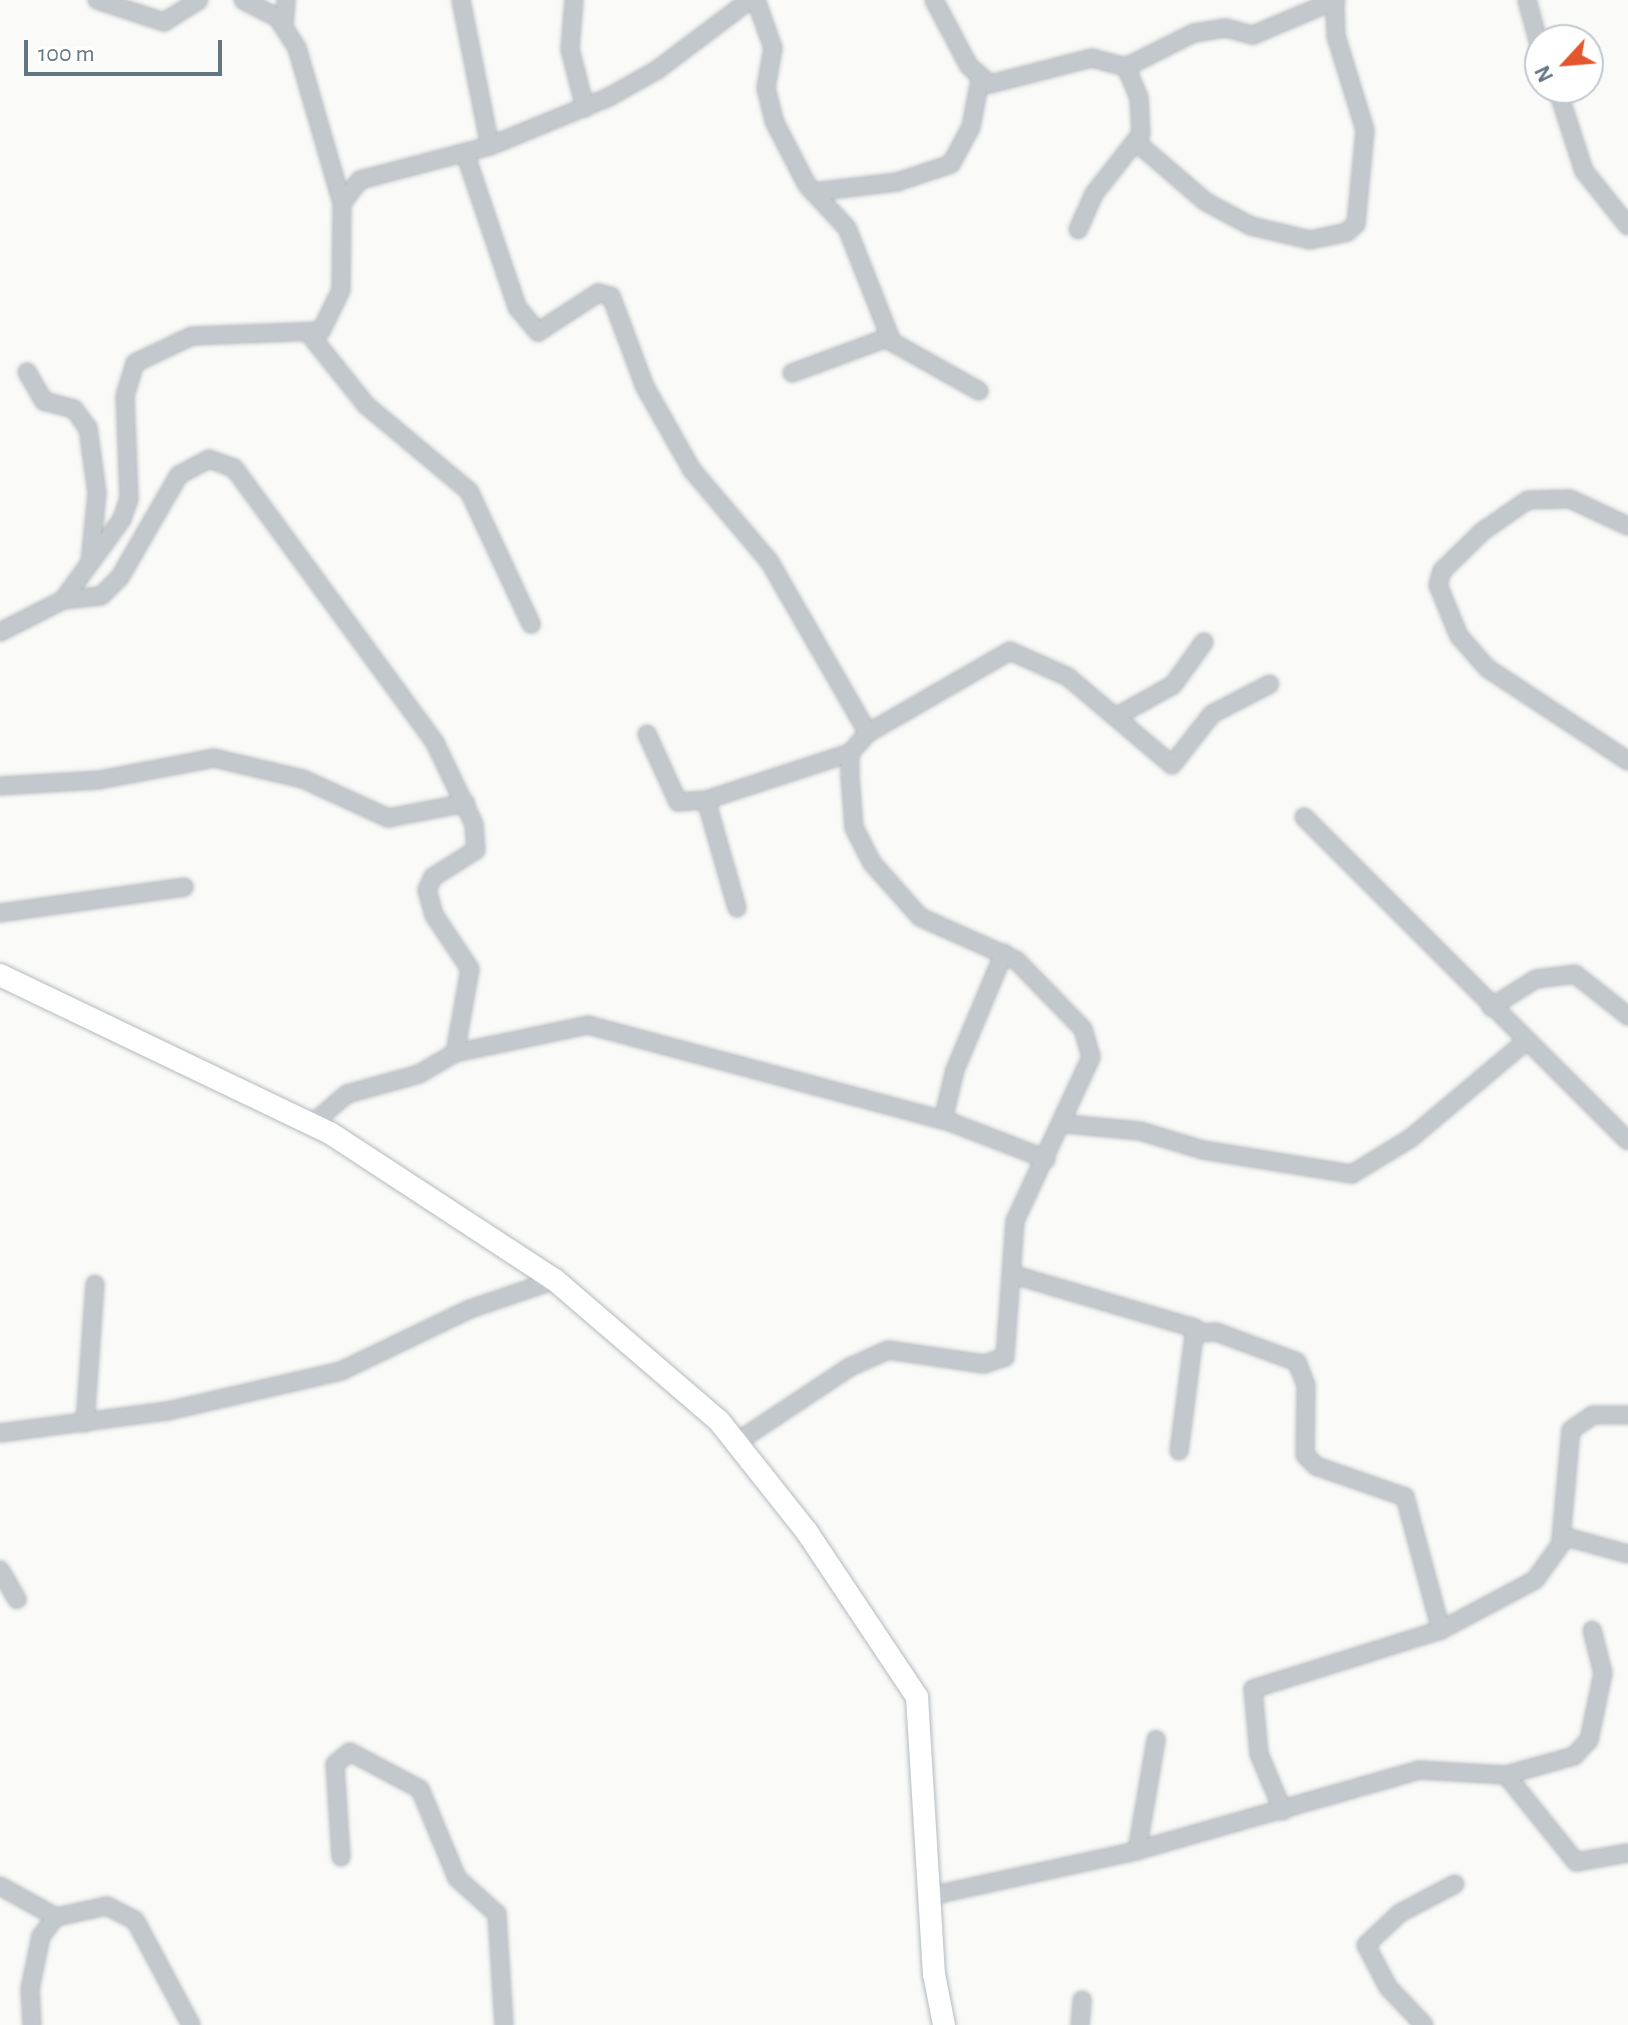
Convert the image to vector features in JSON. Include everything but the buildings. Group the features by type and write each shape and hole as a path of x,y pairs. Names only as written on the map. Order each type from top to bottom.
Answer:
{"street":[{"path":"97,0 164,22 199,0"},
{"path":"243,0 284,25"},
{"path":"63,600 89,565 129,499 124,413 135,363 192,336 310,335 337,308 342,203 284,25 286,0"},
{"path":"461,0 490,146"},
{"path":"574,0 570,49 585,108"},
{"path":"342,203 372,175 490,146 585,108 657,70 750,0"},
{"path":"756,0 773,48 767,103 813,192 847,228 890,337 921,363 979,391"},
{"path":"813,192 897,182 951,164 971,127 980,80 934,0"},
{"path":"980,80 1002,82 1092,58 1126,67 1194,33 1226,28 1253,35 1335,0 1336,36 1365,130 1356,224 1347,232 1310,240 1251,226 1206,202 1136,142"},
{"path":"1527,0 1534,24"},
{"path":"1078,230 1094,194 1136,142 1142,121 1126,67"},
{"path":"1562,104 1584,171 1628,226"},
{"path":"465,153 517,307 538,332 598,293 611,296 631,357 679,449 769,561 868,733"},
{"path":"310,335 366,405 469,491 531,624"},
{"path":"792,373 890,337"},
{"path":"27,372 44,401 74,409 88,428 97,493 89,565"},
{"path":"0,632 63,600 101,596 114,584 179,475 209,459 226,464 435,743 466,803 476,850 433,877 427,890 434,915 470,969 455,1053"},
{"path":"1628,526 1570,499 1528,500 1483,531 1442,571 1438,585 1459,636 1487,668 1628,761"},
{"path":"1117,716 1173,685 1204,642"},
{"path":"647,734 678,802 706,800 850,753 868,733 1010,651 1068,677 1117,716 1166,762 1177,764 1212,714 1270,684"},
{"path":"737,1442 850,1367 888,1350 984,1364 1005,1357 1015,1221 1066,1124 1090,1043 1072,1015 1004,953 920,917 872,863 854,828 850,753"},
{"path":"0,786 99,780 214,758 303,779 388,818 466,803"},
{"path":"706,800 737,908"},
{"path":"1304,817 1525,1042 1627,1138"},
{"path":"0,913 184,887"},
{"path":"943,1120 955,1070 1004,953"},
{"path":"1491,1007 1536,979 1575,974 1628,1016"},
{"path":"0,975 313,1123 555,1280 665,1368 737,1442 807,1532 917,1697 930,1896 944,2025"},
{"path":"313,1123 347,1094 419,1074 455,1053 601,1027 943,1120 1046,1159"},
{"path":"1066,1124 1140,1131 1203,1150 1352,1174 1411,1138 1525,1042"},
{"path":"1011,1274 1133,1315 1185,1323 1197,1333 1216,1332 1297,1362 1306,1385 1305,1455 1316,1466 1405,1497 1441,1630"},
{"path":"0,1433 85,1423 341,1371 470,1309 555,1280"},
{"path":"85,1423 95,1284"},
{"path":"1179,1451 1197,1333"},
{"path":"1283,1811 1259,1754 1253,1689 1441,1630 1535,1580 1561,1539 1571,1430 1593,1415 1628,1415"},
{"path":"1561,1539 1589,1539 1628,1554"},
{"path":"0,1570 17,1600"},
{"path":"930,1896 1137,1851 1419,1770 1506,1775 1584,1749 1603,1673 1592,1630"},
{"path":"1137,1851 1156,1740"},
{"path":"341,1857 335,1764 350,1752 420,1789 457,1878 497,1914 504,2025"},
{"path":"1506,1775 1576,1862 1628,1853"},
{"path":"1424,2025 1388,1987 1366,1945 1400,1913 1455,1884"},
{"path":"0,1886 56,1917 107,1906 127,1912 191,2025"},
{"path":"32,2025 33,1965 56,1917"},
{"path":"1080,2025 1082,2000"}]}
